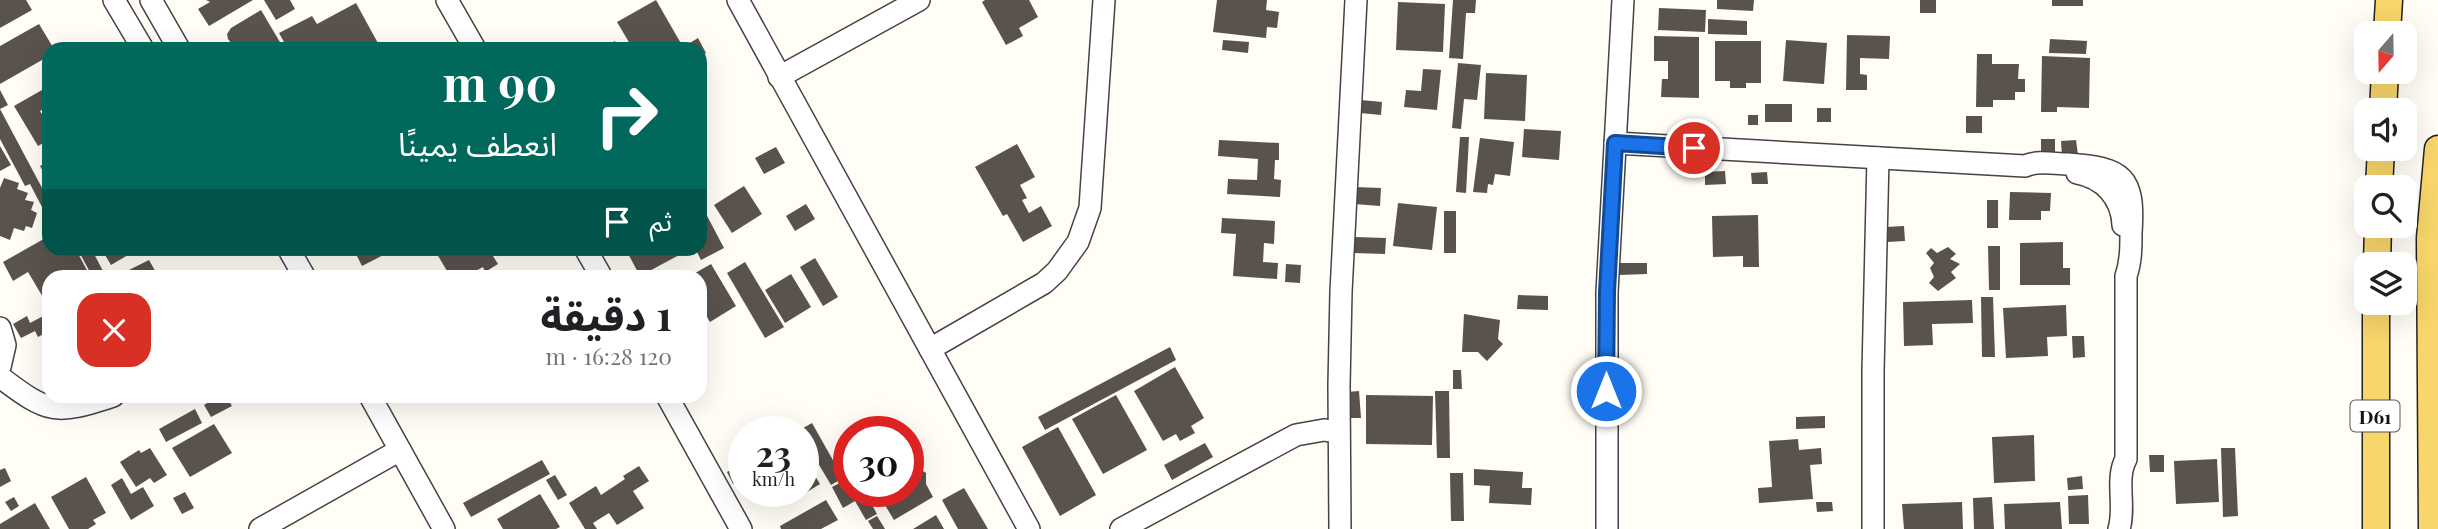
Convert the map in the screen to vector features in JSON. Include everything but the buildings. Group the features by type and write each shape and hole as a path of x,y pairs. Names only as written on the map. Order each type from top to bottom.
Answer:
{"main road":[{"path":"2388,21 2389,0"},
{"name":"D61","path":"2432,529 2434,247 2438,149"},
{"name":"D61","path":"2376,315 2376,529"}],"street":[{"path":"114,0 139,42"},
{"path":"151,0 174,42"},
{"path":"447,0 471,42"},
{"path":"738,0 1030,529"},
{"path":"779,77 919,0"},
{"path":"930,349 1044,283 1057,271 1077,242 1093,191 1104,0"},
{"path":"1340,529 1341,292 1356,0"},
{"path":"1607,529 1606,341 1623,0"},
{"path":"1615,143 2025,166 2037,163 2095,166 2120,177 2133,201 2130,259 2126,276 2126,459 2130,470 2132,529"},
{"path":"1873,529 1873,371 1878,158"},
{"path":"0,328 5,345 0,367"},
{"path":"0,377 30,399 52,408 75,408 91,403"},
{"path":"374,403 444,529"},
{"path":"671,403 741,529"},
{"path":"1121,529 1296,435 1324,430 1339,432"},
{"path":"260,529 400,450"},
{"path":"2119,529 2122,513 2121,470 2126,459"}],"route":[{"path":"1606,391 1607,292 1615,143 1694,148"}]}
